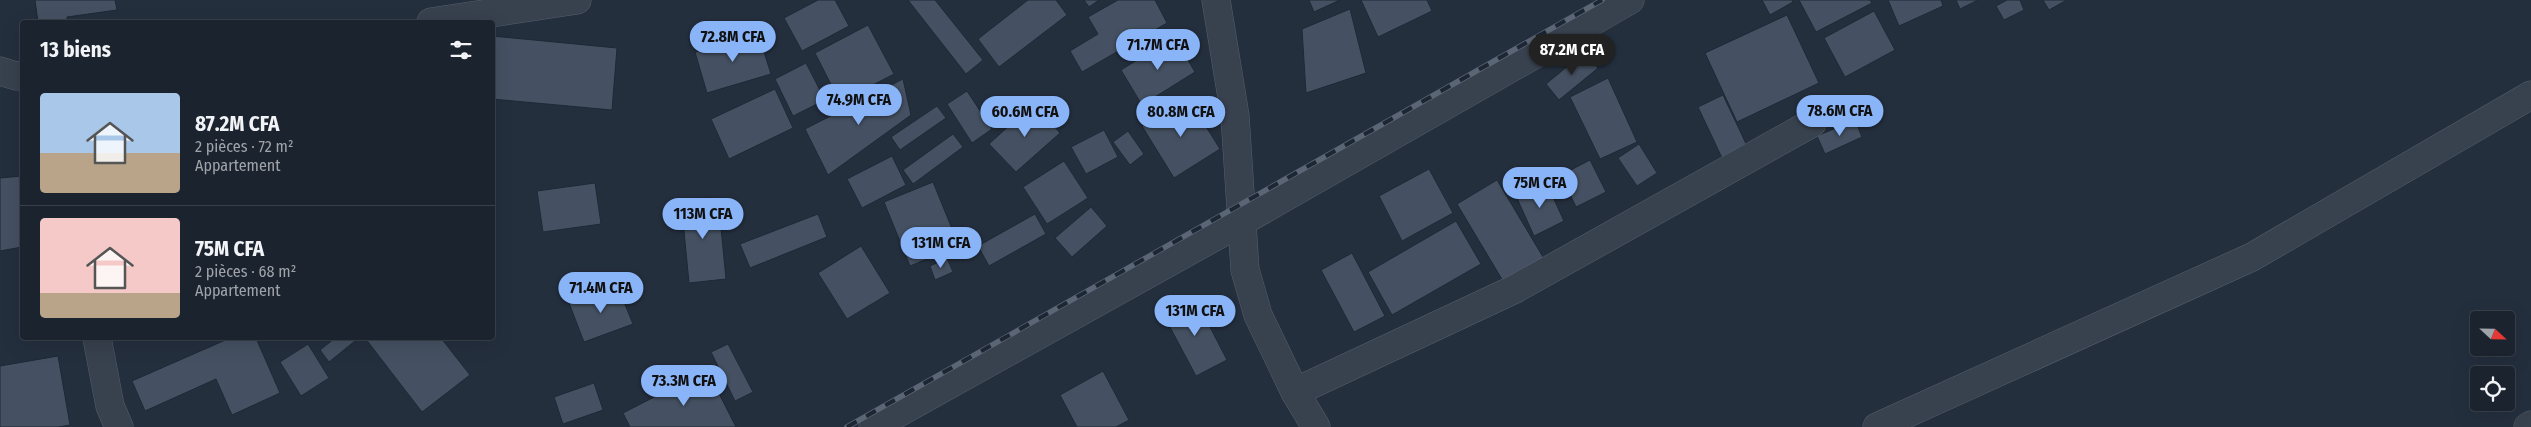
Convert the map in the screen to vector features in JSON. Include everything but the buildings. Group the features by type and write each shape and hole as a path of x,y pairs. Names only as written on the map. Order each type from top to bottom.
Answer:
{"street":[{"path":"444,20 577,0"},
{"path":"1216,0 1231,83 1246,270 1258,315 1295,392 1316,427"},
{"path":"873,427 1243,221 1630,0"},
{"path":"0,71 20,76"},
{"path":"1877,427 2252,257 2531,95"},
{"path":"1295,392 1515,290 1812,123"},
{"path":"97,340 110,406 119,427"}],"railway":[{"path":"847,427 1602,0"}]}
